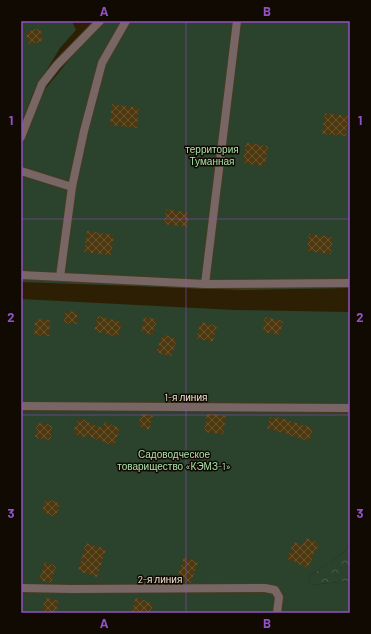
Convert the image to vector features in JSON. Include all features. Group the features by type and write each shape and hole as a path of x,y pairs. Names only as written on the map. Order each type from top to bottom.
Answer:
{"street":[{"path":"21,137 42,84 57,65 100,21"},
{"path":"60,277 72,187 84,131 102,63 126,21"},
{"path":"205,284 237,21"},
{"path":"21,171 72,187"},
{"path":"21,275 205,284 350,282"},
{"name":"1-я линия","path":"21,406 350,408"},
{"name":"2-я линия","path":"21,588 265,588 275,590 279,598 277,613"}],"green space":[{"path":"21,21 72,21 76,30 60,48 33,93 21,124"},
{"name":"территория Туманная","path":"104,21 350,21 350,288 243,290 21,282 21,145 42,93 73,55"},
{"name":"Садоводческое товарищество «КЭМЗ-1»","path":"21,299 235,310 350,312 350,544 343,553 308,577 310,585 350,581 350,613 21,613"},
{"path":"350,544 350,581 310,585 308,577 343,553"}],"building":[{"path":"40,28 43,41 29,45 26,32"},
{"path":"112,104 139,108 137,128 110,125"},
{"path":"325,113 348,116 346,136 322,134"},
{"path":"246,143 268,146 265,166 243,163"},
{"path":"166,209 189,213 187,227 164,224"},
{"path":"87,231 114,235 111,255 84,252"},
{"path":"309,234 333,237 331,254 307,251"},
{"path":"65,311 77,312 77,324 64,323"},
{"path":"98,316 122,322 118,337 94,331"},
{"path":"144,317 157,319 153,335 141,332"},
{"path":"265,317 283,321 280,335 263,332"},
{"path":"35,319 50,320 49,336 34,335"},
{"path":"201,322 217,326 213,342 196,338"},
{"path":"163,334 177,339 171,357 156,352"},
{"path":"142,413 153,416 149,430 138,426"},
{"path":"207,413 226,416 223,434 204,432"},
{"path":"270,417 276,419 277,417 313,428 309,441 267,428"},
{"path":"79,418 102,428 105,422 120,428 114,446 85,435 84,438 73,433"},
{"path":"37,423 52,425 51,440 35,438"},
{"path":"46,499 60,503 56,517 42,512"},
{"path":"306,538 319,543 308,568 287,559 294,542 303,545"},
{"path":"86,543 106,549 97,577 78,571"},
{"path":"184,557 198,562 191,583 177,578"},
{"path":"45,562 56,566 51,583 39,580"},
{"path":"46,597 59,601 55,613 42,610"},
{"path":"136,597 153,604 150,613 131,613"}]}
